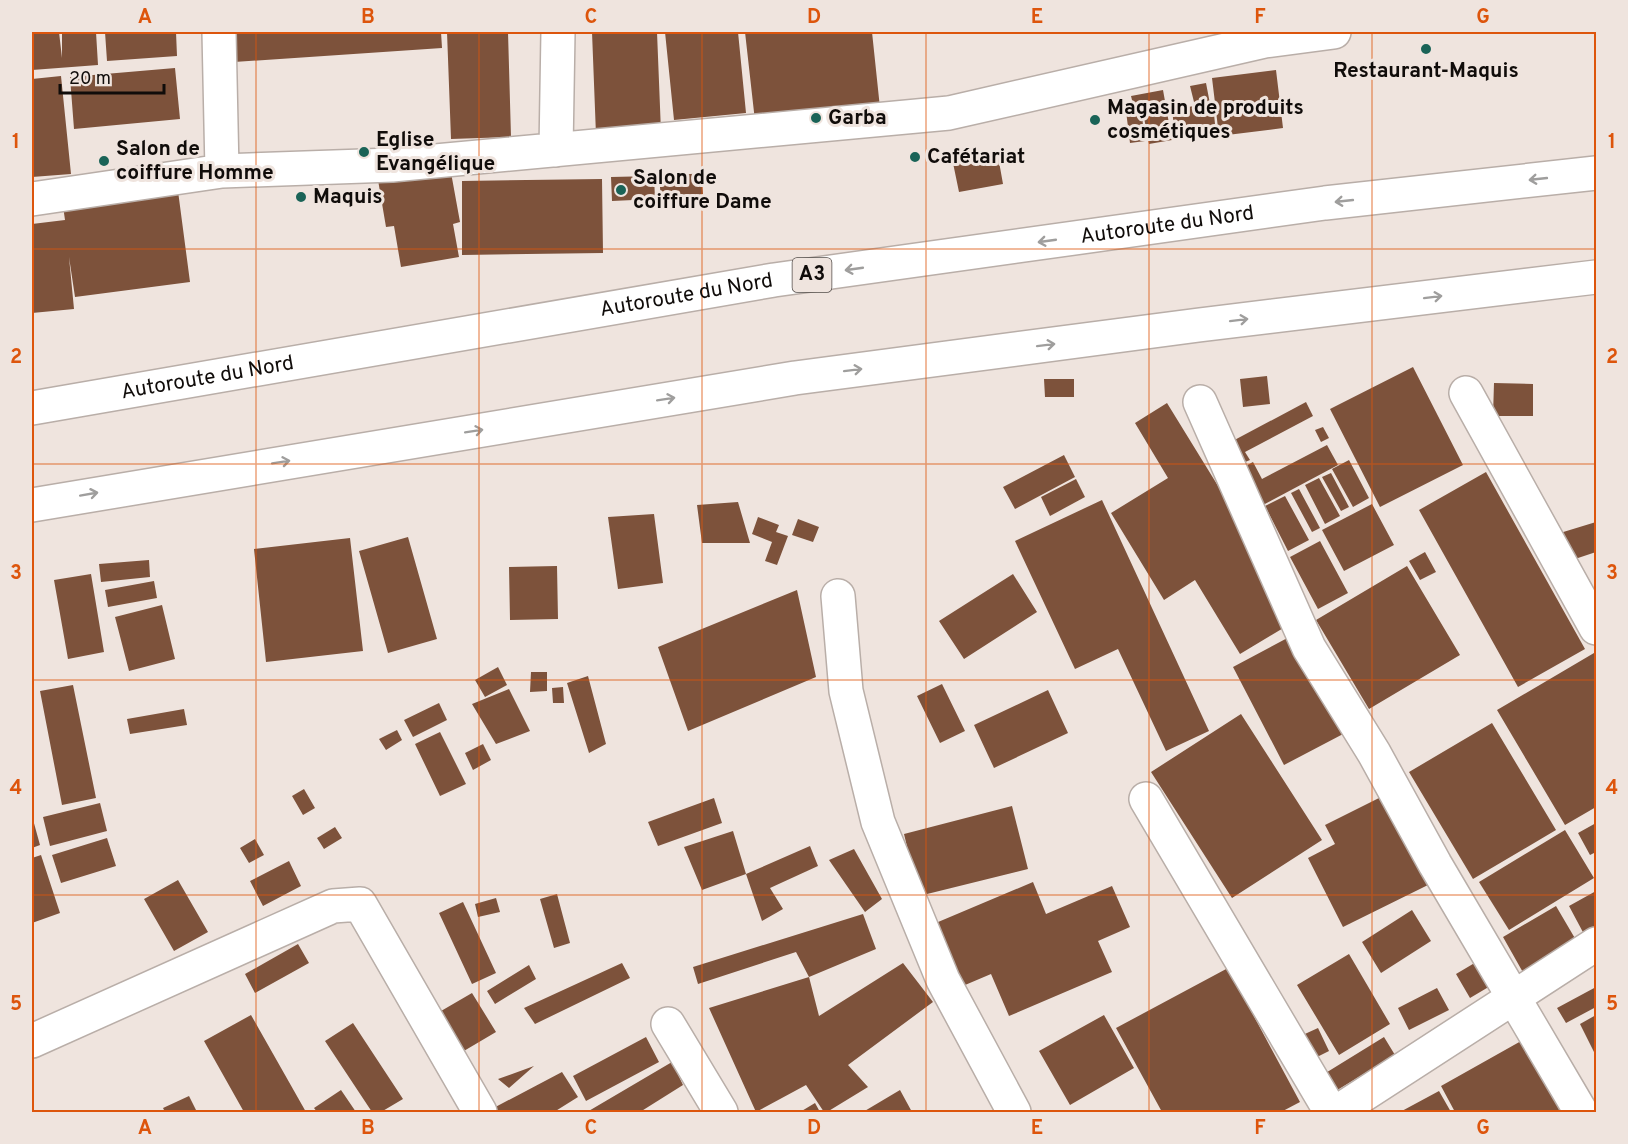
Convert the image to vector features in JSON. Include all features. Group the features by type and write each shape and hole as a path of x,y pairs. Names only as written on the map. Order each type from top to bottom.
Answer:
{"main road":[{"path":"219,32 222,171"},
{"path":"556,150 558,32"},
{"path":"32,199 222,171 392,165 950,113 1265,41 1334,32"},
{"name":"Autoroute du Nord","path":"32,408 774,280 1325,203 1596,173"},
{"path":"32,506 81,495 795,378 1199,325 1596,277"},
{"path":"1466,393 1596,627"},
{"path":"1200,402 1309,648 1374,753 1581,1113"},
{"path":"838,596 846,691 878,822 944,980 1014,1113"},
{"path":"1146,800 1331,1113"},
{"path":"32,1041 333,906 360,904 480,1113"},
{"path":"1337,1113 1513,996 1596,944"},
{"path":"668,1024 721,1113"}],"building":[{"path":"32,32 59,32 62,58 62,32 96,32 98,65 32,70"},
{"path":"105,32 176,32 177,56 107,61"},
{"path":"232,32 441,32 442,48 234,62"},
{"path":"447,32 508,32 511,137 451,139"},
{"path":"592,32 657,32 661,132 596,135"},
{"path":"665,32 738,32 746,113 674,120"},
{"path":"745,32 872,32 880,108 755,121"},
{"path":"175,68 180,119 74,129 70,77"},
{"path":"1276,70 1283,128 1219,136 1212,78"},
{"path":"61,76 71,174 32,177 32,79"},
{"path":"1206,83 1211,109 1195,113 1195,116 1214,114 1216,134 1199,136 1196,124 1174,127 1172,109 1195,106 1190,86"},
{"path":"1163,90 1172,140 1149,144 1142,107 1134,108 1131,96"},
{"path":"1141,109 1145,141 1130,143 1126,111"},
{"path":"998,156 1003,184 959,192 953,163"},
{"path":"450,167 460,222 453,224 459,257 401,267 394,226 386,227 378,180"},
{"path":"701,173 703,194 661,198 659,177"},
{"path":"654,176 655,199 612,201 611,177"},
{"path":"602,179 603,253 462,255 462,181"},
{"path":"178,191 190,282 75,297 69,257 74,309 32,313 32,224 65,220 63,206"},
{"path":"1413,367 1463,465 1380,507 1330,409"},
{"path":"1267,376 1270,404 1243,407 1240,379"},
{"path":"1044,379 1074,379 1074,397 1045,397"},
{"path":"1494,383 1533,384 1533,416 1493,416"},
{"path":"1306,402 1313,416 1245,452 1250,460 1238,465 1227,444"},
{"path":"1167,403 1271,572 1290,624 1240,654 1195,580 1164,600 1111,513 1168,478 1135,423"},
{"path":"1323,427 1329,438 1321,442 1315,430"},
{"path":"1327,445 1338,465 1261,506 1238,470 1253,462 1262,479"},
{"path":"1064,455 1075,477 1015,509 1003,487"},
{"path":"1349,460 1369,498 1353,507 1332,469"},
{"path":"1486,472 1585,649 1518,687 1419,510"},
{"path":"1331,473 1349,507 1341,511 1322,477"},
{"path":"1319,478 1340,516 1325,524 1305,485"},
{"path":"1076,479 1085,497 1050,516 1041,497"},
{"path":"1299,489 1320,528 1312,532 1291,493"},
{"path":"1285,496 1309,540 1288,551 1265,506"},
{"path":"1102,500 1209,731 1166,751 1118,649 1075,669 1015,541"},
{"path":"738,502 750,543 702,543 697,505"},
{"path":"1372,504 1394,545 1344,571 1322,530"},
{"path":"654,514 663,583 618,589 608,517"},
{"path":"758,517 779,525 776,532 788,536 777,565 765,561 772,542 752,534"},
{"path":"798,519 819,527 813,542 792,535"},
{"path":"1596,522 1596,552 1569,561 1560,533"},
{"path":"408,537 437,639 388,653 359,551"},
{"path":"350,538 363,651 266,662 254,549"},
{"path":"1320,541 1348,593 1318,609 1290,557"},
{"path":"1425,552 1436,572 1420,580 1409,561"},
{"path":"149,560 150,577 101,582 99,564"},
{"path":"557,566 558,619 510,620 509,567"},
{"path":"1407,566 1460,655 1369,709 1316,620"},
{"path":"91,574 104,652 68,659 54,580"},
{"path":"1013,574 1037,612 964,659 939,621"},
{"path":"154,581 157,598 108,607 105,590"},
{"path":"797,590 816,677 688,731 658,647"},
{"path":"162,605 175,659 129,671 115,617"},
{"path":"1293,635 1345,733 1284,765 1233,667"},
{"path":"1594,653 1596,657 1596,807 1565,825 1497,710"},
{"path":"498,667 507,685 485,697 475,680"},
{"path":"531,672 547,672 547,691 530,692"},
{"path":"588,676 606,744 589,753 567,683"},
{"path":"942,684 965,731 940,743 917,696"},
{"path":"73,685 96,798 62,805 40,691"},
{"path":"563,687 564,703 553,703 552,688"},
{"path":"509,689 530,731 496,744 472,704"},
{"path":"1048,690 1068,733 994,768 974,725"},
{"path":"439,703 447,720 413,737 404,720"},
{"path":"184,709 187,725 130,734 127,719"},
{"path":"1241,714 1322,840 1232,898 1151,772"},
{"path":"1492,723 1556,830 1473,879 1409,772"},
{"path":"397,730 402,740 386,750 379,739"},
{"path":"440,732 466,784 440,796 415,744"},
{"path":"483,744 491,760 473,770 465,753"},
{"path":"304,789 315,808 303,815 292,796"},
{"path":"1385,795 1430,884 1343,927 1308,858 1335,844 1325,825"},
{"path":"714,798 722,823 658,846 648,822"},
{"path":"100,803 107,831 50,846 43,817"},
{"path":"1012,806 1028,869 919,896 904,834"},
{"path":"32,816 40,845 32,848"},
{"path":"1596,823 1596,852 1590,855 1578,833"},
{"path":"335,827 342,838 324,849 317,838"},
{"path":"1565,830 1594,878 1509,930 1479,882"},
{"path":"733,831 746,874 702,890 684,847"},
{"path":"107,838 116,866 61,883 52,855"},
{"path":"255,839 264,855 249,863 240,848"},
{"path":"810,846 818,866 770,888 783,909 762,921 746,874"},
{"path":"854,849 882,899 865,912 829,860"},
{"path":"41,855 60,913 32,923 32,858"},
{"path":"289,861 301,886 263,906 250,881"},
{"path":"178,880 208,932 174,951 144,899"},
{"path":"1033,882 1046,914 1112,886 1130,927 1098,941 1112,972 1009,1016 991,974 958,988 931,925"},
{"path":"1596,891 1596,930 1585,936 1569,906"},
{"path":"557,894 570,943 554,948 540,899"},
{"path":"496,898 500,912 478,917 475,904"},
{"path":"463,902 496,973 472,984 439,913"},
{"path":"1556,906 1583,952 1529,983 1503,937"},
{"path":"1412,910 1431,941 1381,973 1362,942"},
{"path":"863,914 876,949 809,977 796,952 698,984 693,967"},
{"path":"298,944 309,963 255,993 245,974"},
{"path":"1349,954 1390,1024 1339,1055 1297,985"},
{"path":"1483,958 1497,982 1470,998 1456,974"},
{"path":"622,963 630,978 535,1024 524,1008"},
{"path":"903,963 933,1002 848,1065 868,1087 827,1112 824,1112 806,1085 756,1112 709,1008 809,977 819,1016"},
{"path":"529,965 536,979 495,1004 487,991"},
{"path":"1228,968 1300,1102 1281,1112 1162,1112 1116,1028"},
{"path":"1596,987 1596,1007 1566,1023 1557,1008"},
{"path":"1437,988 1449,1010 1409,1030 1398,1008"},
{"path":"472,993 496,1032 452,1058 429,1018"},
{"path":"251,1015 306,1112 244,1112 204,1041"},
{"path":"1104,1015 1134,1068 1070,1105 1039,1051"},
{"path":"1596,1015 1596,1056 1580,1024"},
{"path":"353,1023 403,1099 381,1112 372,1112 325,1041"},
{"path":"1318,1028 1329,1051 1307,1062 1296,1038"},
{"path":"1530,1036 1572,1112 1455,1112 1441,1086"},
{"path":"646,1037 659,1062 586,1101 573,1076"},
{"path":"1384,1037 1395,1055 1334,1092 1324,1074"},
{"path":"672,1062 683,1085 640,1112 587,1112"},
{"path":"534,1066 509,1088 498,1079"},
{"path":"562,1072 578,1097 554,1112 486,1112"},
{"path":"341,1090 356,1112 317,1112 314,1108"},
{"path":"900,1090 912,1112 863,1112"},
{"path":"1439,1091 1451,1112 1400,1112"},
{"path":"189,1096 197,1112 165,1112 163,1108"},
{"path":"815,1103 820,1112 800,1112"}],"place":[{"name":"Restaurant-Maquis","path":"1426,49"},
{"name":"Garba","path":"816,118"},
{"name":"Magasin de produits cosmétiques","path":"1095,120"},
{"name":"Eglise Evangélique","path":"364,152"},
{"name":"Cafétariat","path":"915,157"},
{"name":"Salon de coiffure Homme","path":"104,161"},
{"name":"Salon de coiffure Dame","path":"621,190"},
{"name":"Maquis","path":"301,197"}]}
